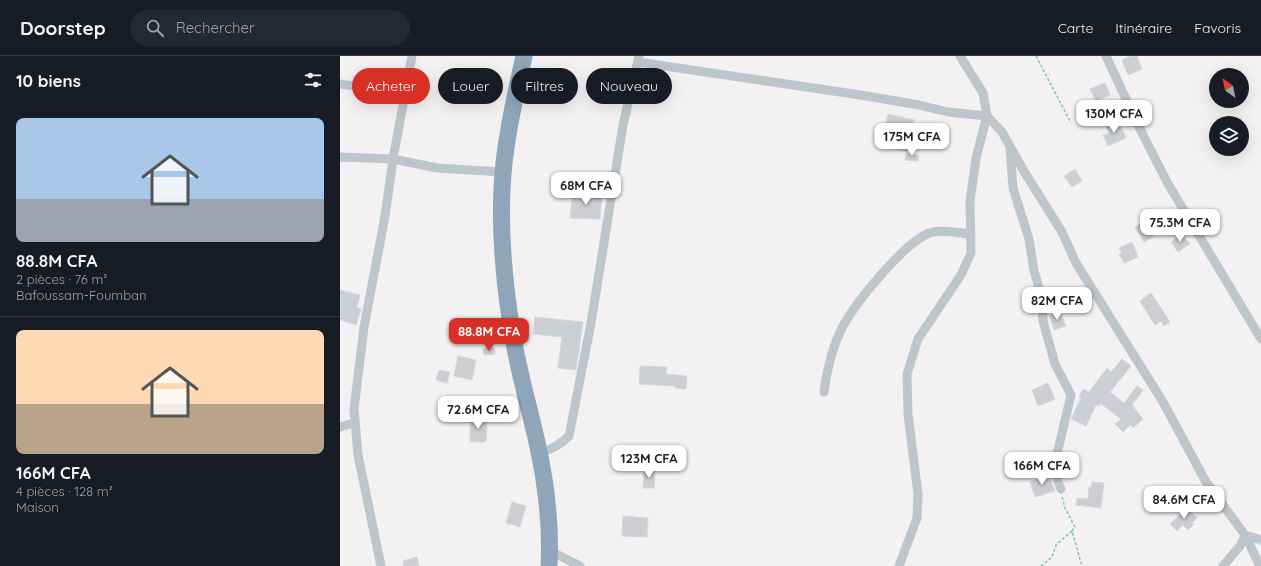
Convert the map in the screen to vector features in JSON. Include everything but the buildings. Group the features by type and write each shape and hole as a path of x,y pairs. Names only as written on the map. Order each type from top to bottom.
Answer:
{"highway":[{"path":"524,56 510,125 503,172 502,246 505,287 512,334 540,452 547,494 549,559"}],"street":[{"path":"410,68 412,56"},
{"path":"899,566 916,518 918,494 908,414 907,374 918,339 967,264 971,253 970,201 976,158 987,116 983,93 960,56"},
{"path":"1106,56 1140,129 1170,188 1261,339"},
{"path":"540,452 548,451 561,444 569,436 591,323 623,125 638,59 867,96 919,105 948,112 987,116 1002,132 1062,232 1076,263 1166,409 1206,482 1245,535 1260,566"},
{"path":"340,84 352,85"},
{"path":"381,566 358,455 354,423 354,408 364,327 385,216 403,104"},
{"path":"1010,146 1010,172 1013,188 1029,239 1042,298 1043,321 1055,364 1070,395 1057,454 1056,476 1061,489"},
{"path":"340,157 393,159 437,168 503,172"},
{"path":"824,392 828,366 843,327 857,306 886,269 922,237 931,232 971,234"},
{"path":"340,427 354,423"},
{"path":"1245,535 1261,540"},
{"path":"1223,566 1240,546 1245,535"},
{"path":"549,559 580,566"}],"path":[{"path":"1036,56 1071,123"},
{"path":"1040,566 1052,557 1056,545 1072,532 1075,527 1065,508 1061,489"},
{"path":"1072,532 1082,566"}]}
